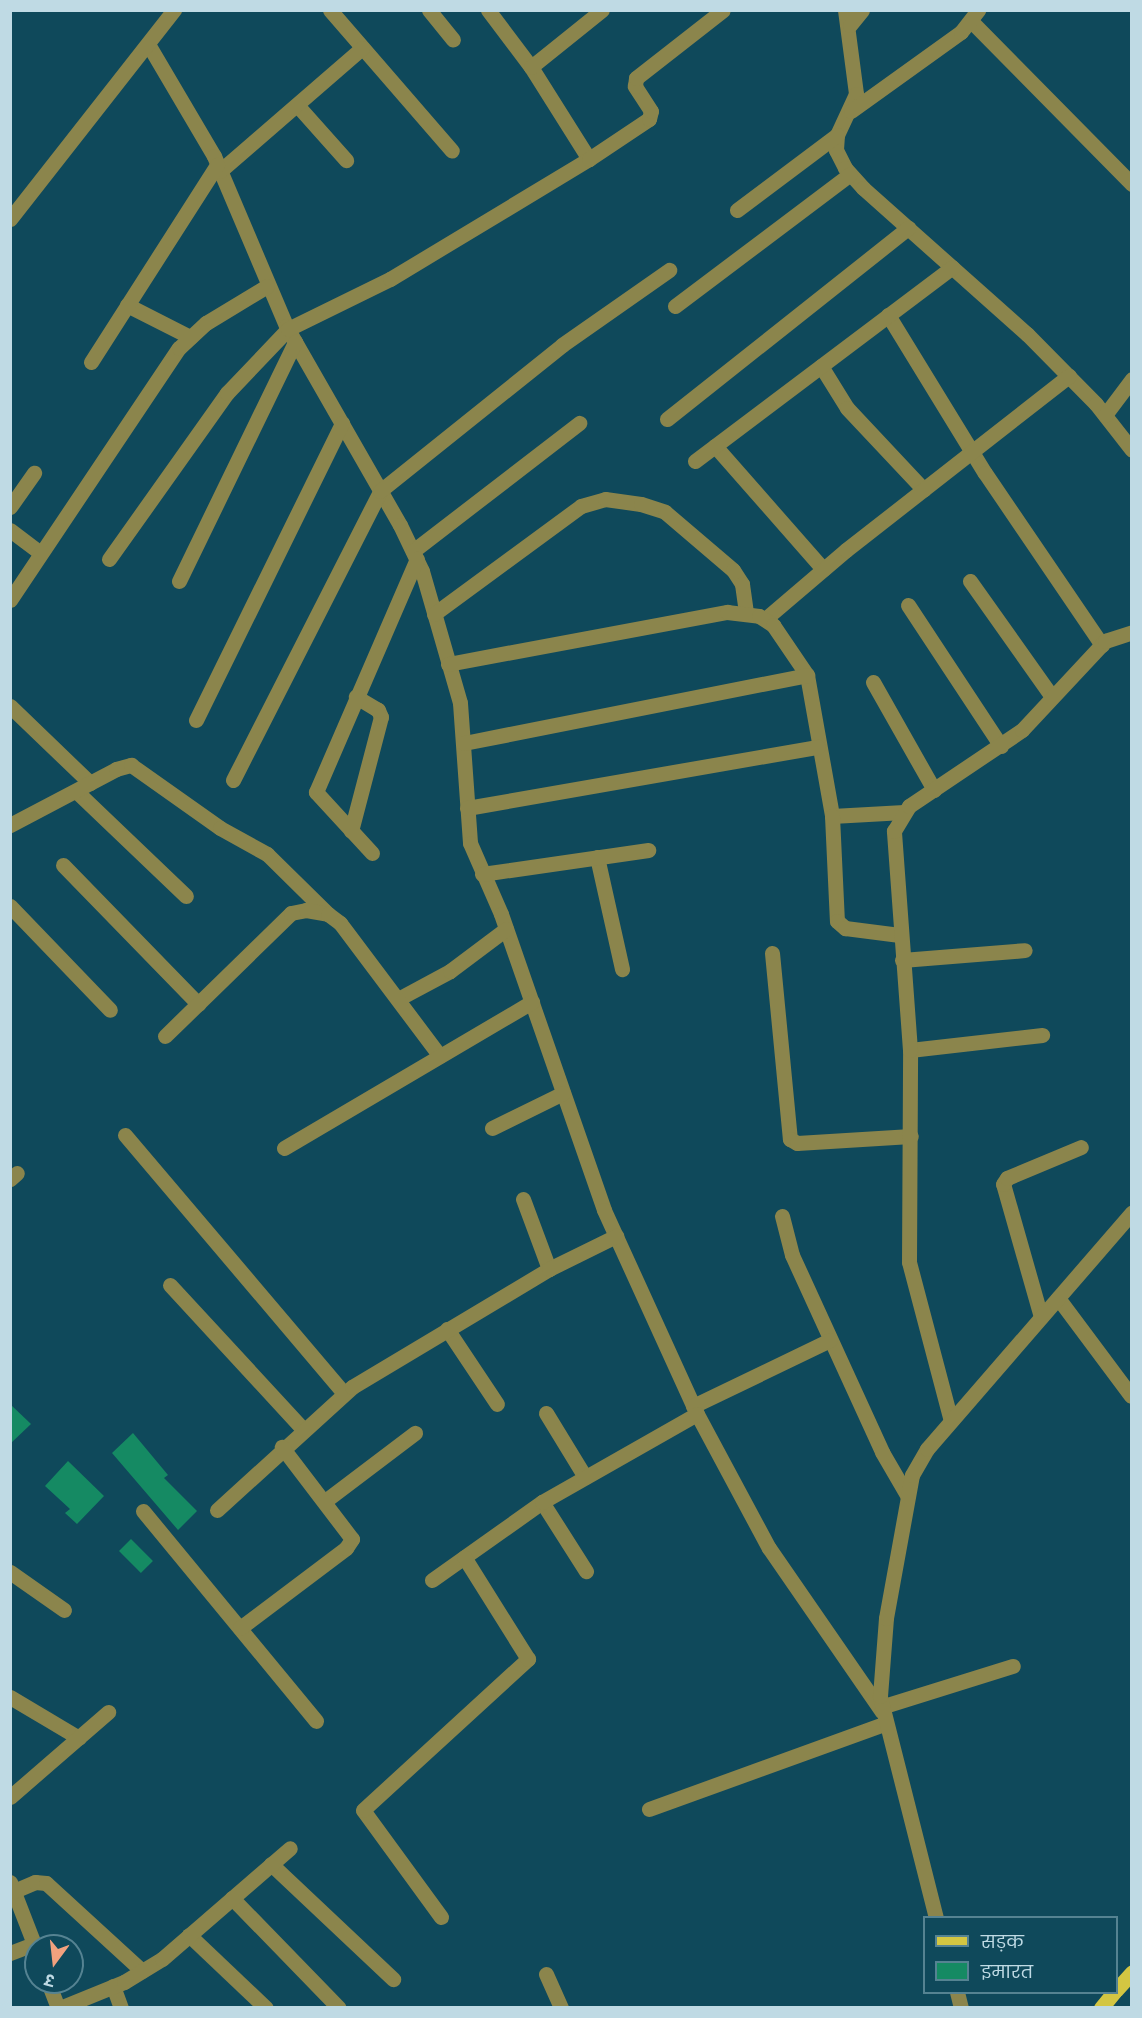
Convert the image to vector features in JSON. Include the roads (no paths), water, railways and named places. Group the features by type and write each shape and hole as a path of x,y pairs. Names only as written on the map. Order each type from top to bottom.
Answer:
{"main road":[{"path":"1118,1987 1131,1972"},
{"path":"1101,2007 1112,1994"}],"street":[{"path":"10,219 148,44 161,17 174,10"},
{"path":"330,10 452,151"},
{"path":"429,10 453,40"},
{"path":"488,10 531,67 589,159"},
{"path":"531,67 602,10"},
{"path":"109,559 227,393 291,335 390,279 589,159 649,119 651,111 635,86 636,78 723,10"},
{"path":"737,210 837,135 851,111 856,94 847,18 862,10"},
{"path":"851,111 974,16 1131,184"},
{"path":"148,44 219,168 267,286 291,335 381,491 415,555 460,703 470,843 506,929 563,1094 616,1236 695,1410 780,1567 883,1714"},
{"path":"91,362 219,168 297,105 362,48"},
{"path":"297,105 346,160"},
{"path":"837,135 836,150 850,174 1069,376 1106,415 1131,450"},
{"path":"675,306 850,174"},
{"path":"667,419 908,228"},
{"path":"695,461 952,267"},
{"path":"233,780 381,491 562,345 669,270"},
{"path":"10,600 190,337 267,286"},
{"path":"127,305 190,337"},
{"path":"888,315 973,453 1102,645"},
{"path":"179,581 291,335"},
{"path":"821,366 847,408 924,490"},
{"path":"765,619 824,569 1069,376"},
{"path":"1106,415 1131,379"},
{"path":"196,720 342,423"},
{"path":"372,853 316,792 415,555 579,423"},
{"path":"715,446 824,569"},
{"path":"10,507 34,473"},
{"path":"434,614 581,506 604,499 652,506 665,512 733,570 742,584 746,612"},
{"path":"10,530 40,553"},
{"path":"970,580 1052,697"},
{"path":"908,606 1001,746"},
{"path":"448,664 727,612 746,612 765,619 773,624 807,675 832,816 837,921 845,928 900,935"},
{"path":"951,1421 909,1262 910,1050 892,853 894,831 904,812 1001,746 1102,645 1131,633"},
{"path":"464,743 807,675"},
{"path":"873,682 934,790"},
{"path":"351,831 381,717 378,710 356,698"},
{"path":"10,706 90,783"},
{"path":"467,808 818,747"},
{"path":"10,825 124,765 140,769 211,822 267,854 340,923 440,1056"},
{"path":"76,791 186,896"},
{"path":"832,816 904,812"},
{"path":"482,874 648,850"},
{"path":"597,857 622,969"},
{"path":"63,865 198,1004"},
{"path":"10,906 110,1010"},
{"path":"165,1036 291,912 306,910 328,914"},
{"path":"398,999 450,971 506,929"},
{"path":"902,960 1025,950"},
{"path":"771,953 790,1139 797,1143 911,1136"},
{"path":"284,1148 532,1002"},
{"path":"910,1050 1042,1035"},
{"path":"492,1128 563,1094"},
{"path":"125,1135 344,1393"},
{"path":"1041,1317 1003,1184 1007,1178 1081,1148"},
{"path":"523,1199 549,1269"},
{"path":"782,1216 792,1255 830,1340 882,1452 907,1495"},
{"path":"936,1916 883,1714 882,1646 907,1495 918,1462 951,1421 1058,1298 1128,1224"},
{"path":"217,1510 282,1447 344,1393 549,1269 616,1236"},
{"path":"170,1286 303,1429"},
{"path":"1058,1298 1131,1396"},
{"path":"447,1329 497,1404"},
{"path":"432,1580 542,1502 695,1410 830,1340"},
{"path":"546,1413 585,1477"},
{"path":"325,1501 415,1433"},
{"path":"240,1628 351,1544 350,1534 282,1447"},
{"path":"542,1502 586,1571"},
{"path":"143,1510 316,1721"},
{"path":"441,1917 363,1810 528,1659 464,1557"},
{"path":"10,1572 64,1610"},
{"path":"649,1809 883,1714 1013,1666"},
{"path":"10,1697 79,1738"},
{"path":"11,1796 108,1712"},
{"path":"59,2007 113,1986 142,1971 189,1935 290,1848"},
{"path":"271,1864 393,1979"},
{"path":"30,1934 12,1887 35,1882 46,1883 142,1971"},
{"path":"232,1898 339,2007"},
{"path":"189,1935 266,2007"},
{"path":"546,1974 561,2007"},
{"path":"113,1986 121,2007"}]}
